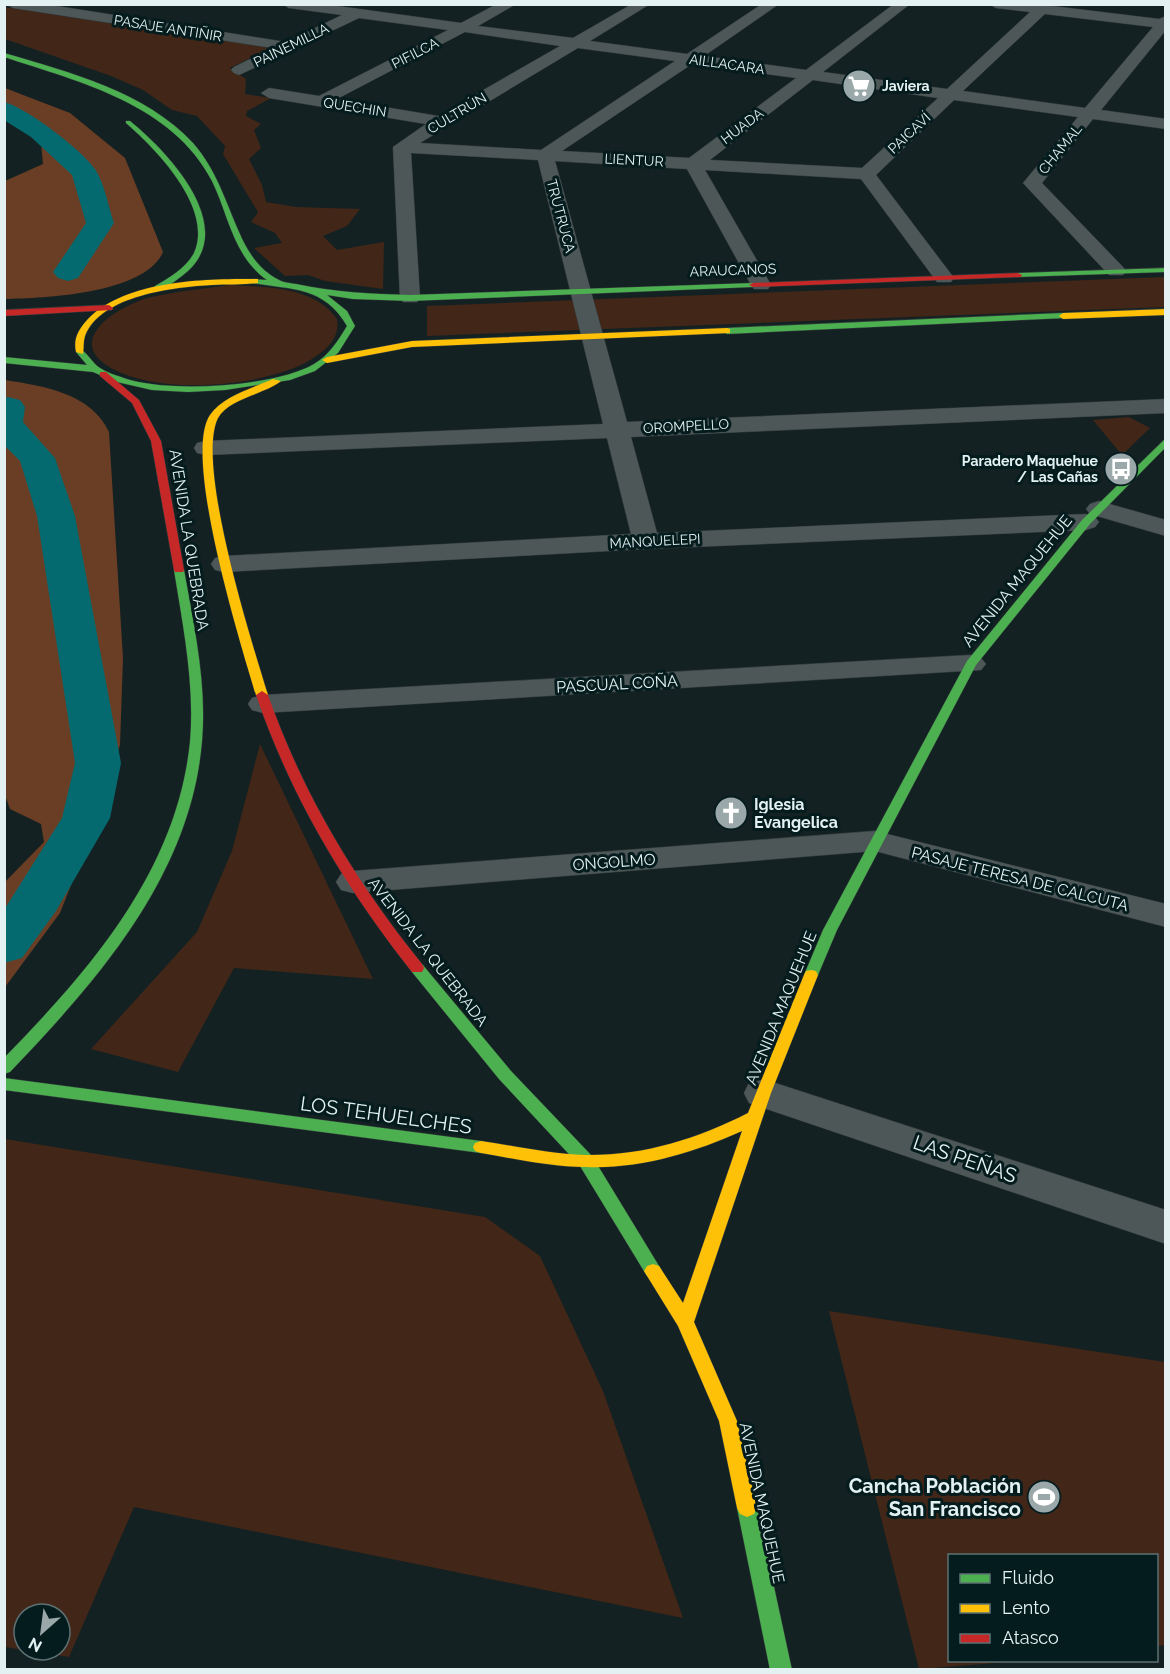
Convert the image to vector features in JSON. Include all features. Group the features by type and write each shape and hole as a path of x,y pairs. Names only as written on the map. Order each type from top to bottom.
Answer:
{"main road":[{"path":"4,55 106,91 157,117 188,143 208,168 249,260 261,274 277,283"},
{"path":"119,116 155,143 178,171 201,222 203,237 196,255 181,273 154,291"},
{"name":"ARAUCANOS","path":"303,289 353,296 410,298 1166,270"},
{"path":"99,371 83,358 78,340 89,322 109,308 154,291 205,282 277,283 303,289 335,302 349,318 350,335 336,353 327,360"},
{"path":"4,313 109,308"},
{"path":"4,360 41,362 99,371 135,385 179,391 225,389 276,381 327,360 369,350 412,344 1166,312"},
{"name":"AVENIDA LA QUEBRADA","path":"4,1068 46,1027 92,973 128,921 156,872 176,829 188,789 195,750 197,715 187,626 156,441 145,413 132,396 99,371"},
{"name":"AVENIDA LA QUEBRADA","path":"276,381 223,407 213,418 206,448 224,564 263,704 274,734 325,837 353,882 436,994 505,1075 586,1161 685,1323"},
{"name":"AVENIDA MAQUEHUE","path":"781,1670 728,1421 685,1323 759,1105 830,930 875,841 971,664 1092,516 1166,441"},
{"name":"LOS TEHUELCHES","path":"4,1084 586,1161 634,1157 682,1148 716,1138 759,1105"}],"street":[{"name":"PASAJE ANTIÑIR","path":"13,4 286,46"},
{"name":"AILLACARA","path":"289,4 1166,124"},
{"name":"PAINEMILLA","path":"239,70 376,4"},
{"name":"PIFILCA","path":"320,102 509,4"},
{"name":"CULTRÚN","path":"402,147 441,121 644,4"},
{"path":"545,155 772,4"},
{"name":"HUADA","path":"693,164 903,4"},
{"path":"996,4 1044,7 1164,23"},
{"name":"PAICAVÍ","path":"866,174 1044,7"},
{"name":"CHAMAL","path":"1116,271 1032,183 1164,23"},
{"name":"QUECHIN","path":"269,93 441,121"},
{"path":"402,147 410,298"},
{"name":"LIENTUR","path":"402,147 866,174"},
{"name":"TRUTRUCA","path":"545,155 646,541"},
{"path":"693,164 761,285"},
{"path":"866,174 944,278"},
{"name":"OROMPELLO","path":"206,448 1166,406"},
{"name":"MANQUELEPI","path":"224,564 1092,516 1166,528"},
{"name":"PASCUAL COÑA","path":"263,704 971,664"},
{"name":"ONGOLMO","path":"353,882 875,841"},
{"name":"PASAJE TERESA DE CALCUTA","path":"875,841 1166,916"},
{"name":"LAS PEÑAS","path":"759,1105 1166,1227"}],"shaded area":[{"path":"4,7 270,48 230,68 246,79 245,94 271,98 247,111 246,116 261,124 254,130 261,148 249,159 262,185 266,202 296,207 360,209 347,226 323,236 337,250 384,242 383,289 325,281 308,275 285,276 254,248 282,243 275,233 251,222 258,212 223,154 225,146 197,116 172,110 143,90 111,76 5,39"},
{"path":"5,88 70,113 125,158 163,252 153,266 136,277 92,291 5,299 5,181 43,164 40,132 5,109"},
{"path":"1165,277 1165,307 427,336 427,306"},
{"path":"229,285 288,290 315,300 337,319 333,340 318,355 285,371 262,378 209,385 182,385 133,377 113,369 98,358 92,347 94,336 101,325 125,307 161,295"},
{"path":"5,380 50,389 78,400 101,419 109,432 123,658 120,745 90,837 60,913 5,987 5,882 44,842 41,824 10,809 5,795"},
{"path":"1129,417 1150,428 1122,455 1093,420"},
{"path":"260,744 373,979 234,968 178,1072 91,1049 197,932 232,851"},
{"path":"5,1139 485,1217 540,1256 603,1391 683,1618 134,1507 72,1650 72,1602 12,1602 12,1648 5,1647"},
{"path":"829,1311 1165,1362 1165,1645 1158,1646 1158,1554 948,1554 948,1662 1009,1662 919,1669"}],"waterway":[{"path":"4,109 40,132 84,172 100,223 68,272"},
{"path":"4,946 31,911 86,818 98,763 56,516 37,458 16,437 6,422 8,407"}],"traffic: fast":[{"path":"4,55 89,83 144,108 168,125 190,144 208,168 217,184 241,246 250,260 277,283"},
{"path":"128,122 167,160 180,177 198,212 201,229 200,246 194,260 183,271 158,288"},
{"path":"1018,275 1166,270"},
{"path":"80,352 95,369 120,381 152,387 188,389 225,388 290,377 319,365 340,345 351,326 344,313 334,304 311,291 283,284 255,281"},
{"path":"303,289 353,296 410,298 753,285"},
{"path":"727,331 1063,316"},
{"path":"4,360 95,369"},
{"path":"811,975 830,930 971,664 1086,522 1166,441"},
{"path":"4,1068 70,998 101,960 129,921 154,879 174,836 188,790 197,721 192,656 179,570"},
{"path":"417,968 505,1075 586,1161 653,1271"},
{"path":"4,1084 481,1147"},
{"path":"747,1508 781,1670"}],"traffic: slow":[{"path":"80,352 80,338 86,327 100,313 118,302 140,294 189,284 255,281"},
{"path":"1063,316 1166,312"},
{"path":"327,360 412,344 727,331"},
{"path":"262,695 233,596 214,511 208,440 213,418 218,412 233,401 276,381"},
{"path":"685,1322 763,1093 811,975"},
{"path":"481,1147 574,1160 609,1161 674,1150 715,1136 755,1117"},
{"path":"653,1271 685,1322 728,1421 747,1508"}],"traffic: jam":[{"path":"753,285 1018,275"},
{"path":"4,313 109,308"},
{"path":"103,374 136,402 156,441 179,570"},
{"path":"262,695 290,768 326,839 369,906 417,968"}],"place":[{"name":"Javiera","path":"859,86"},
{"name":"Paradero Maquehue / Las Cañas","path":"1121,469"},
{"name":"Iglesia Evangelica","path":"731,813"},
{"name":"Cancha Población San Francisco","path":"1044,1497"}]}
